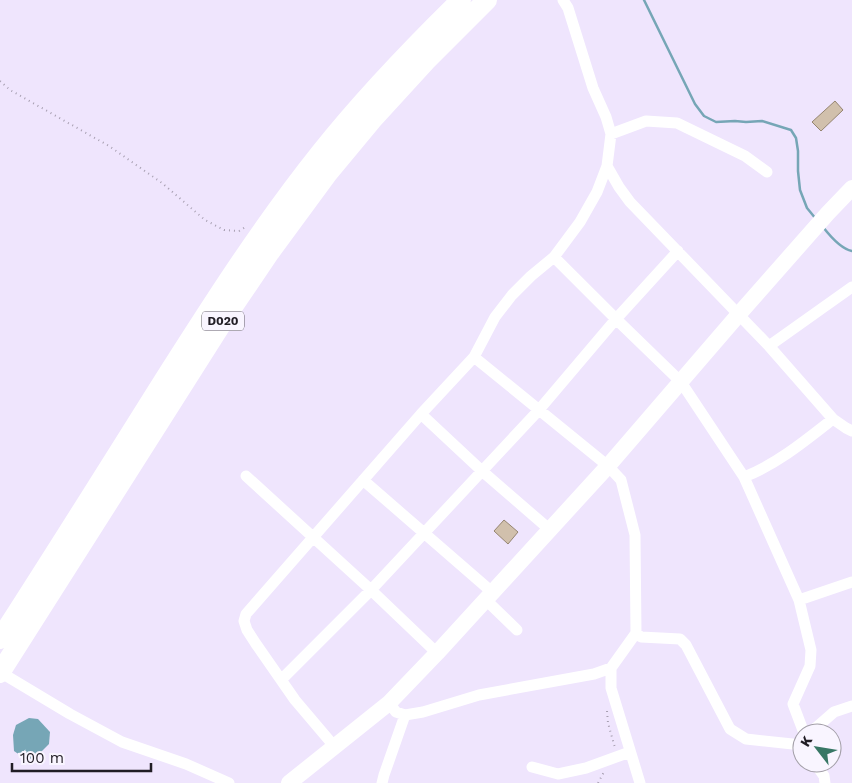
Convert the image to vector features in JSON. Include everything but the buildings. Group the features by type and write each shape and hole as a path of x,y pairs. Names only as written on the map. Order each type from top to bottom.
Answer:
{"highway":[{"name":"D020","path":"0,639 220,292 268,222 321,152 352,116 400,62 461,0"},
{"name":"D020","path":"0,672 228,314 270,252 328,174 372,120 426,61 487,0"}],"street":[{"path":"334,746 296,700 256,644 247,630 244,621 246,614 421,414 474,357 495,317 512,295 554,257 580,222 597,192 607,166 611,134 593,88 568,8 563,0"},
{"path":"611,134 646,121 677,124 745,156 767,172"},
{"path":"607,166 630,202 769,346 833,419 852,431"},
{"path":"289,783 389,703 608,466 828,212 852,188"},
{"path":"281,680 371,590 538,411 616,319 678,251"},
{"path":"554,257 681,382 744,477 799,600 811,650 810,666 793,704 800,723"},
{"path":"769,346 852,287"},
{"path":"474,357 538,411 608,466 621,480 635,535 636,632 612,668 611,688 640,783"},
{"path":"421,414 482,471 550,529"},
{"path":"744,477 761,470 800,445 833,419"},
{"path":"246,476 371,590 436,653"},
{"path":"363,480 424,533 488,596 517,630"},
{"path":"799,600 852,582"},
{"path":"636,632 641,638 680,639 686,645 730,730 746,739 792,743"},
{"path":"389,703 396,712 405,715 423,712 479,695 594,674 612,668"},
{"path":"0,672 70,714 122,742 186,764 229,783"},
{"path":"821,723 834,712 852,706"},
{"path":"382,783 405,715"},
{"path":"532,767 558,774 586,768 630,752"}],"path":[{"path":"0,82 10,90 109,146 162,183 205,220 224,230 240,230 249,225"},
{"path":"606,707 608,723 616,752 610,760"}],"water":[{"path":"29,718 38,719 50,732 49,744 34,759 24,758 14,751 13,735 16,725"}],"waterway":[{"path":"644,0 695,104 704,116 716,122 762,121 791,130 796,138 798,151 800,190 807,208 816,219"},
{"path":"823,227 840,245 852,251"}]}
